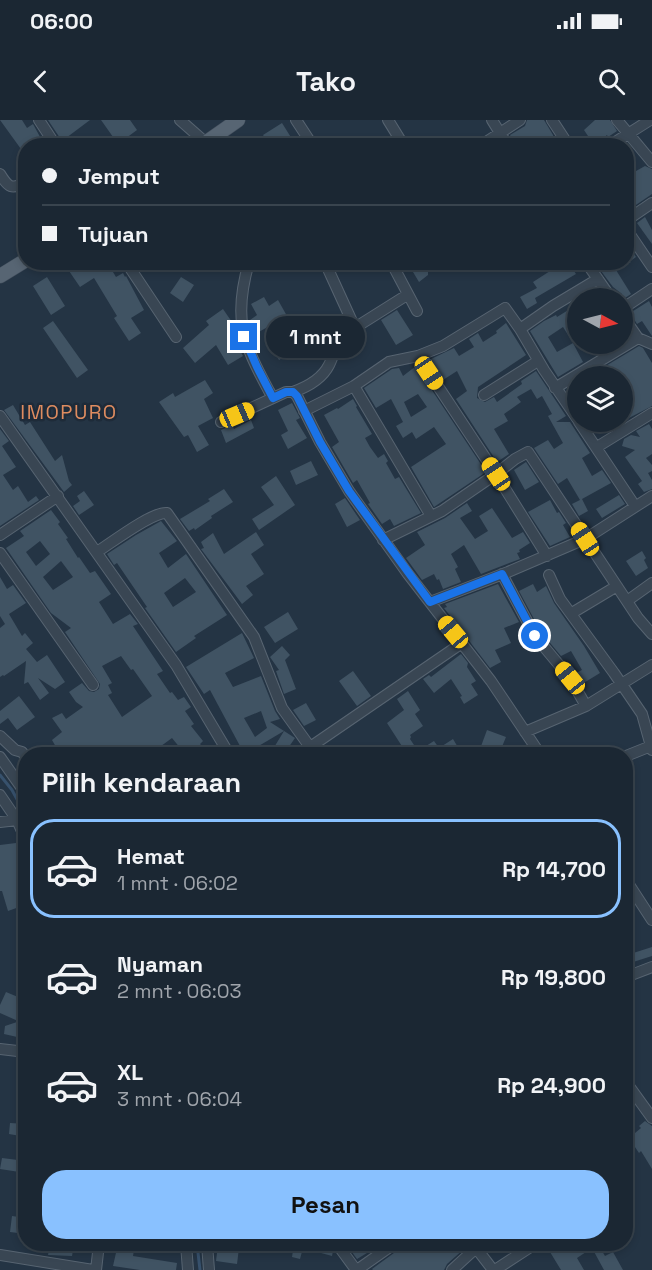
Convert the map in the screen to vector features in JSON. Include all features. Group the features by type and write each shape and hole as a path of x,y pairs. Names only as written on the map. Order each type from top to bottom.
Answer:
{"main road":[{"path":"212,138 238,120"},
{"path":"0,276 18,265"}],"street":[{"path":"39,120 51,138"},
{"path":"180,120 197,138"},
{"path":"296,120 308,138"},
{"path":"388,120 399,138"},
{"path":"492,120 504,138"},
{"path":"493,138 520,120"},
{"path":"552,120 564,138"},
{"path":"617,120 631,138"},
{"path":"620,138 650,120"},
{"path":"634,141 652,162"},
{"path":"0,174 7,186 10,188 18,187"},
{"path":"634,215 652,203"},
{"path":"634,240 652,267"},
{"path":"131,270 176,337"},
{"path":"247,270 241,299 241,323 244,337 273,398"},
{"path":"328,270 355,328"},
{"path":"395,270 417,310"},
{"path":"592,270 604,288"},
{"path":"520,329 598,279"},
{"path":"633,302 652,289"},
{"path":"221,422 286,392 293,392 319,378 327,368 339,341 355,328 407,295"},
{"path":"304,411 354,386 389,362 418,356 443,346 503,308 520,329 567,405"},
{"path":"633,331 638,338 652,344"},
{"path":"555,388 638,338"},
{"path":"418,356 547,556"},
{"path":"484,395 538,361"},
{"path":"354,386 431,516"},
{"path":"293,392 349,491 383,540 462,643 535,747"},
{"path":"597,447 652,413"},
{"path":"0,416 176,665 225,747"},
{"path":"586,432 635,506"},
{"path":"383,540 442,511 527,452 627,601 652,634"},
{"path":"0,534 57,496"},
{"path":"430,602 585,539 652,496"},
{"path":"97,552 145,521 163,512 167,513 254,637 282,708 302,747"},
{"path":"0,553 93,685"},
{"path":"502,574 535,636 570,678 586,706"},
{"path":"549,575 560,599 642,714 651,748 633,754"},
{"path":"627,601 652,583"},
{"path":"572,613 617,586"},
{"path":"311,747 462,643"},
{"path":"525,732 586,706 652,665"},
{"path":"642,714 652,707"},
{"path":"0,736 18,751"},
{"path":"0,757 18,783"},
{"path":"0,795 18,815"},
{"path":"0,822 18,819"},
{"path":"633,888 647,903 652,920"},
{"path":"633,974 652,967"},
{"path":"0,1049 18,1051"},
{"path":"633,1091 651,1113"},
{"path":"0,1255 94,1270 98,1251"},
{"path":"187,1251 188,1270"},
{"path":"208,1251 209,1270"},
{"path":"342,1251 356,1270 384,1251"},
{"path":"453,1270 470,1251"},
{"path":"479,1251 494,1270 524,1251"}],"building":[{"path":"0,120 22,120 27,128 33,124 41,138 18,138 18,145"},
{"path":"48,120 90,120 66,138 60,138"},
{"path":"101,120 130,120 137,130 126,138 114,138"},
{"path":"527,120 544,120 554,138 511,138 510,135 525,126"},
{"path":"595,120 610,120 617,131 608,137 607,135 603,138 589,138 584,130"},
{"path":"282,123 291,138 265,138 263,135"},
{"path":"645,166 652,169 652,194 634,206 634,172"},
{"path":"645,217 652,230 652,244 637,223"},
{"path":"68,270 112,270 116,277 123,273 144,310 131,318 141,333 129,341 114,318 117,316 94,278 80,287"},
{"path":"412,270 428,270 428,275 419,282"},
{"path":"552,270 573,270 576,274 535,298 537,303 527,309 520,297 537,288 533,282"},
{"path":"600,270 616,270 627,288 614,288"},
{"path":"47,277 65,306 51,315 33,286"},
{"path":"181,277 194,285 183,302 170,293"},
{"path":"264,297 269,306 278,300 287,316 257,333 250,320 257,315 251,304"},
{"path":"649,301 652,307 652,336 642,321 637,324 633,318 633,311"},
{"path":"223,309 234,325 229,329 243,356 228,365 216,345 195,363 183,348 209,325 206,321"},
{"path":"397,310 413,335 396,345 381,320"},
{"path":"567,311 567,333 563,327 548,337 557,352 567,346 567,354 579,354 583,362 576,366 567,366 567,372 558,377 530,331 544,321 556,315 557,317"},
{"path":"53,321 88,370 77,378 43,328"},
{"path":"506,323 526,355 478,387 477,398 485,402 494,397 497,402 536,371 566,416 556,422 567,422 567,432 576,432 590,453 582,458 592,476 602,470 611,483 582,499 588,511 579,516 572,504 580,500 567,478 558,484 534,448 548,440 554,449 563,443 548,416 552,414 542,396 537,399 531,389 517,397 521,402 504,414 508,421 494,429 509,454 497,462 456,399 467,391 457,371 443,380 429,360 454,348 459,356 474,347 469,339 478,333 483,342 497,333 496,331"},
{"path":"296,329 305,344 279,360 270,345"},
{"path":"639,346 643,348 652,363 652,406 633,416 633,366 606,366 626,354 633,354 633,350"},
{"path":"416,366 486,472 434,507 411,467 446,444 434,427 416,439 412,432 403,438 396,426 403,422 391,399 376,408 364,388 392,369 399,368 403,376","holes":["418,394 427,407 411,417 404,402"]},
{"path":"205,380 213,393 204,399 213,418 198,426 209,445 197,452 188,435 184,437 159,402 173,393 175,397"},
{"path":"353,399 372,434 365,438 370,447 378,458 384,454 395,479 399,477 421,513 394,526 390,519 382,524 368,504 370,503 357,480 353,483 332,447 339,442 324,415"},
{"path":"292,403 300,418 296,420 307,438 288,449 281,435 288,431 278,410"},
{"path":"13,405 25,425 30,422 55,461 62,455 72,485 64,492 4,410"},
{"path":"251,420 254,428 226,443 221,430 232,425 234,429"},
{"path":"649,424 652,429 652,454 646,458 652,465 652,471 648,473 652,480 652,489 644,492 638,484 642,481 625,457 635,450 622,446 624,439 631,435 640,437 636,431"},
{"path":"0,429 9,441 2,446 16,467 3,475 13,490 18,486 28,502 36,496 39,500 0,526"},
{"path":"311,461 318,475 296,485 290,471"},
{"path":"526,462 539,482 525,490 514,470"},
{"path":"276,476 295,505 259,530 252,519 274,505 261,487"},
{"path":"224,489 233,502 195,530 194,528 189,531 180,519 210,501 208,499"},
{"path":"84,491 94,505 79,515 73,506 80,501 77,496"},
{"path":"619,495 625,504 602,518 596,509"},
{"path":"345,498 360,520 347,527 335,504"},
{"path":"550,500 566,523 563,525 570,537 550,546 528,512"},
{"path":"467,503 472,511 460,518 475,539 488,531 479,516 492,508 512,538 523,532 530,543 517,553 520,559 481,574 464,545 451,554 458,567 455,569 461,582 443,589 434,574 422,580 406,558 425,545 417,532 445,518"},
{"path":"51,510 60,522 58,524 78,558 90,573 95,571 111,594 99,602 113,624 130,614 138,624 133,626 163,671 157,674 170,693 172,692 178,700 184,697 191,707 185,711 194,724 191,726 203,741 200,744 203,747 179,747 172,738 160,747 60,747 59,745 56,747 52,740 62,732 52,718 62,713 66,719 83,707 69,692 82,683 89,691 94,692 99,689 100,684 65,632 71,628 51,613 6,548 24,536 20,531","holes":["40,541 50,554 36,566 26,552","61,561 73,577 53,590 43,577","121,656 152,696 122,717 108,695 112,693 108,685 112,683 102,666"]},
{"path":"161,521 177,541 159,553 168,568 186,554 227,615 194,636 196,638 176,652 117,563 114,565 107,554","holes":["185,578 196,592 173,607 164,593"]},
{"path":"256,532 264,545 251,554 264,574 246,586 253,595 242,604 201,549 204,548 201,542 213,533 224,554"},
{"path":"642,551 648,568 636,576 626,561"},
{"path":"0,577 7,589 13,585 26,603 9,614 22,636 25,633 33,643 26,649 37,662 47,655 65,682 55,689 38,678 49,693 40,700 28,682 24,684 26,661 0,677 0,628 5,624 0,616"},
{"path":"498,584 519,622 504,628 511,643 495,650 501,662 490,668 444,608 447,607 445,604"},
{"path":"533,584 537,592 546,586 554,603 600,673 582,684 576,673 582,670 571,651 561,656 541,632 519,591"},
{"path":"288,612 298,629 275,643 264,627"},
{"path":"242,633 254,658 225,673 233,687 261,676 280,719 270,722 295,738 289,747 274,747 284,731 257,747 238,747 240,746 210,690 204,694 186,667","holes":["261,711 267,728 255,737 244,718"]},
{"path":"282,646 290,655 285,660 296,689 284,694 276,671 279,670 270,657"},
{"path":"461,654 476,681 471,684 478,695 464,704 460,697 462,696 451,679 434,693 423,679 429,675 431,677"},
{"path":"353,671 371,696 357,706 339,681"},
{"path":"408,691 420,710 415,714 423,726 410,735 415,747 402,747 387,723 404,710 397,699"},
{"path":"19,696 35,717 17,730 8,718 0,724 0,711"},
{"path":"306,703 316,720 304,726 293,710"},
{"path":"487,730 506,737 502,747 481,747"},
{"path":"453,739 458,747 441,747"},
{"path":"434,741 438,747 424,747"},
{"path":"16,843 18,848 18,907 8,911 2,891 0,891 0,845"},
{"path":"652,947 652,956 633,962 633,953"},
{"path":"6,992 18,997 18,1021 0,1013 0,1005"},
{"path":"18,1022 18,1037 4,1034 5,1026"},
{"path":"645,1121 652,1126 652,1169 641,1151 639,1153 633,1144 633,1135 641,1128 639,1126"},
{"path":"10,1123 18,1124 18,1136 9,1134"},
{"path":"2,1158 18,1160 18,1172 0,1169"},
{"path":"12,1216 18,1217 18,1233 10,1232"},
{"path":"49,1251 73,1251 72,1256 48,1255"},
{"path":"116,1251 134,1251 133,1256 177,1263 176,1270 140,1270 113,1266"},
{"path":"217,1251 239,1251 237,1264 216,1261"},
{"path":"293,1251 302,1251 300,1259 292,1257"},
{"path":"314,1251 333,1251 332,1256"},
{"path":"351,1251 370,1251 357,1259"},
{"path":"397,1251 462,1251 447,1264 444,1270 372,1269"},
{"path":"588,1251 577,1258 584,1270 561,1270 550,1252"},
{"path":"594,1251 602,1251 605,1256 613,1252 623,1270 604,1270"}],"waterway":[{"path":"0,775 18,801"},
{"path":"198,1251 200,1270"}],"district":[{"name":"IMOPURO","path":"69,412"}],"route":[{"path":"244,337 273,398 289,392 297,396 320,442 349,491 430,602 502,574 535,636"}]}
